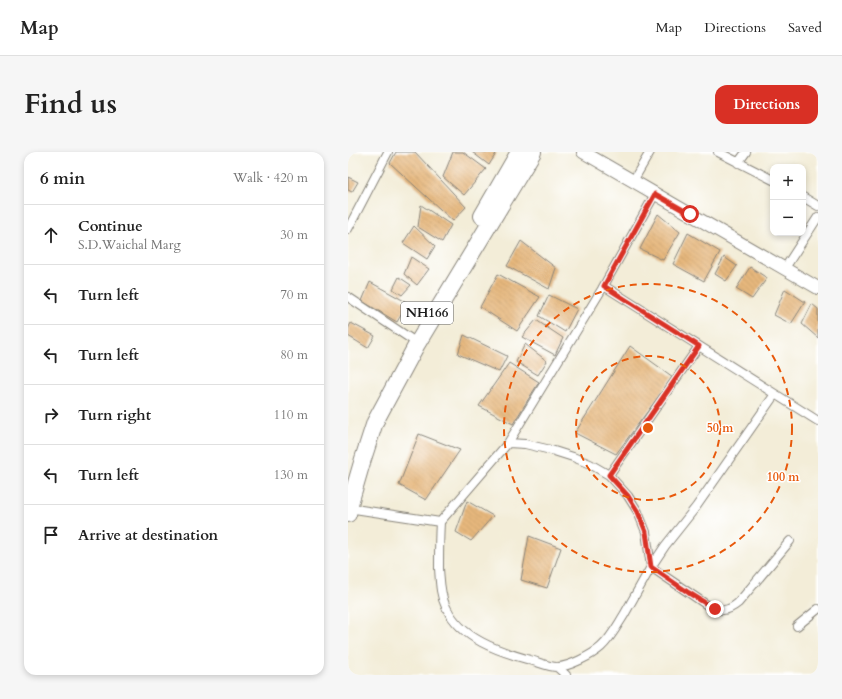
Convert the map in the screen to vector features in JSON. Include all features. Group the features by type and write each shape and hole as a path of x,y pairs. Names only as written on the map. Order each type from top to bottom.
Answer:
{"highway":[{"name":"NH166","path":"348,479 361,439 401,357 519,152"},
{"name":"NH166","path":"348,510 375,422 417,344 533,152"}],"street":[{"path":"348,229 388,152"},
{"path":"585,152 818,288"},
{"path":"633,181 650,152"},
{"path":"718,152 770,179"},
{"path":"738,163 746,152"},
{"path":"655,194 604,286 508,443 440,522 440,590 445,606 452,618 471,637 489,647 517,657 557,667 584,658 600,647 613,634 651,567 665,546 696,507 775,394"},
{"path":"806,199 818,206"},
{"path":"785,268 818,217"},
{"path":"604,286 818,421"},
{"path":"348,297 411,339"},
{"path":"609,475 699,346"},
{"path":"508,443 525,444 551,450 590,464 609,475 628,496 638,512 646,532 651,567 715,609 724,610 732,608 738,603 790,541"},
{"path":"348,510 440,522"},
{"path":"797,626 818,609"},
{"path":"557,667 566,675"}],"building":[{"path":"396,152 415,152 466,207 453,221 390,163"},
{"path":"453,152 463,152 486,169 464,195 443,177"},
{"path":"472,152 497,152 489,165"},
{"path":"348,177 358,182 352,192 348,190"},
{"path":"421,205 451,225 442,242 418,227"},
{"path":"658,214 680,232 663,260 640,249"},
{"path":"414,226 435,246 427,259 403,243"},
{"path":"688,233 720,252 704,281 673,264"},
{"path":"521,241 556,268 549,289 507,266"},
{"path":"411,257 429,269 417,285 404,274"},
{"path":"724,257 737,266 726,281 715,274"},
{"path":"750,267 767,278 752,299 736,289"},
{"path":"498,274 540,297 517,331 480,307"},
{"path":"399,277 411,285 402,295 393,289"},
{"path":"370,282 408,303 397,322 362,301"},
{"path":"785,289 805,302 791,324 774,315"},
{"path":"549,295 577,309 565,332 539,316"},
{"path":"812,304 818,309 818,338 802,324"},
{"path":"536,320 563,338 555,355 522,337"},
{"path":"351,323 375,336 368,348 348,336 348,329"},
{"path":"464,335 507,356 499,372 458,354"},
{"path":"525,344 547,361 538,375 516,362"},
{"path":"630,346 673,377 616,454 575,433"},
{"path":"509,363 539,382 513,424 479,406"},
{"path":"419,434 460,450 426,500 399,485"},
{"path":"467,501 493,516 471,541 456,532"},
{"path":"529,536 561,548 547,588 521,580"}],"route":[{"path":"690,214 655,194 604,286 699,346 609,475 628,496 638,512 646,532 651,567 715,609"}]}
